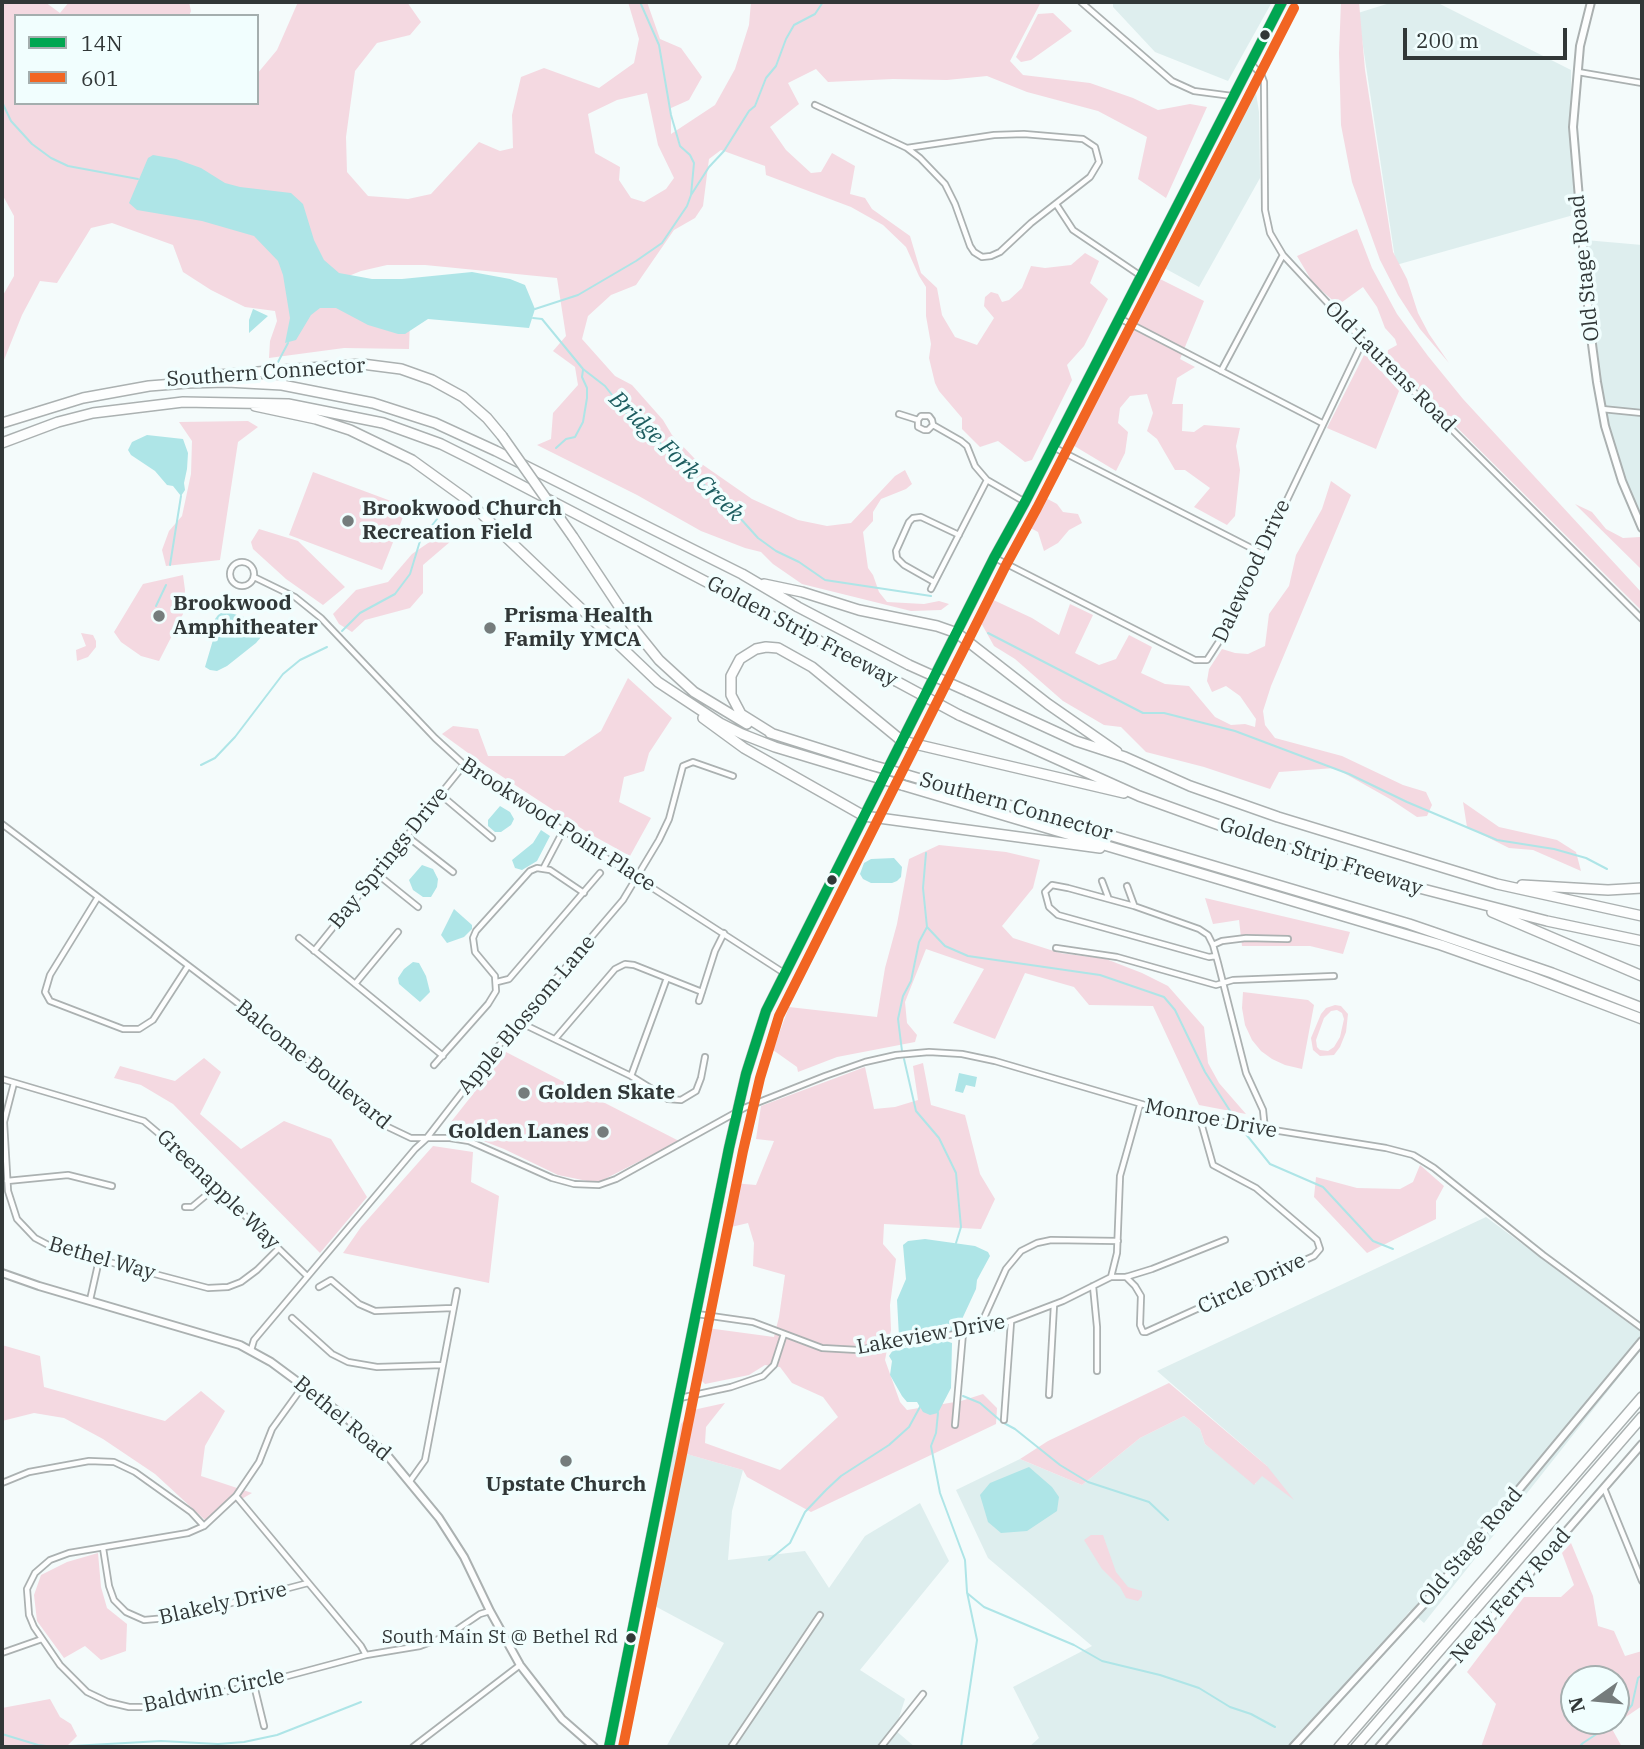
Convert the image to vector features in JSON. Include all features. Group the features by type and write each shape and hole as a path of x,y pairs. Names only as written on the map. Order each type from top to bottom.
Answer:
{"highway":[{"name":"Southern Connector","path":"113,391 146,382 339,366 382,366 417,374 454,391 481,412 502,436 634,629 659,660 714,706 736,718 902,785 1440,945 1642,1019"},
{"name":"Golden Strip Freeway","path":"2,423 55,405 113,391 187,383 264,384 303,388 407,413 469,438 756,582 909,665 1076,741 1125,757 1256,810 1497,884 1642,916"},
{"name":"Golden Strip Freeway","path":"2,443 58,422 128,407 183,402 288,404 383,423 441,444 532,489 959,715 1139,796 1339,866 1547,921 1642,941"},
{"name":"Southern Connector","path":"243,403 316,419 350,430 382,443 422,466 466,499 658,682 720,723 742,734 775,747 870,770 907,775 1409,924 1552,973 1642,1008"},
{"path":"756,582 957,632 1048,704 1125,757"},
{"path":"773,734 741,714 731,695 732,676 740,659 766,647 778,648 812,667 902,741 1139,796"},
{"path":"658,682 744,748 864,816 1128,851"},
{"path":"1497,884 1608,890 1642,888"},
{"path":"1454,897 1642,976"},
{"path":"1339,1747 1642,1397"},
{"path":"1356,1747 1642,1417"}],"main road":[{"path":"609,1747 737,1112 753,1048 783,973 1282,2"}],"street":[{"path":"1081,2 1172,81 1194,91 1233,97"},
{"name":"Old Stage Road","path":"1591,2 1577,72 1573,117 1590,329 1602,409 1622,481 1642,528"},
{"name":"Old Laurens Road","path":"1250,63 1261,74 1264,82 1265,210 1270,233 1283,255 1363,341 1642,619"},
{"path":"1577,72 1642,83"},
{"path":"815,105 907,148 945,184 970,246 982,257 1000,252 1031,223 1090,177 1097,167 1098,152 1086,141 1067,137 1009,134 907,148"},
{"path":"1056,204 1070,227 1141,276"},
{"path":"1221,371 1283,255"},
{"path":"1119,318 1322,423"},
{"name":"Dalewood Drive","path":"995,558 1201,662 1211,657 1363,341"},
{"path":"1602,409 1642,413"},
{"path":"899,415 918,420"},
{"path":"918,420 923,415 929,416 933,425"},
{"path":"918,420 921,430 928,430 933,425"},
{"path":"933,425 967,446 975,466 987,480 1025,502"},
{"path":"1053,447 1261,553"},
{"path":"931,589 987,480"},
{"path":"934,582 897,558 896,551 909,522 921,517 959,536"},
{"path":"243,562 252,567 254,577 246,586 237,585 231,580 230,572 235,564 243,562"},
{"name":"Brookwood Point Place","path":"254,577 295,597 321,618 464,765 783,973"},
{"name":"Apple Blossom Lane","path":"251,1350 254,1340 307,1276 426,1139 519,1021 601,928 654,850 669,819 685,764 693,762 733,776"},
{"name":"Bay Springs Drive","path":"313,951 464,765"},
{"path":"440,795 492,838"},
{"name":"Balcome Boulevard","path":"2,824 331,1077 393,1131 411,1138 469,1141 552,1178 574,1184 593,1185 616,1179 737,1112"},
{"path":"434,1065 488,1004 496,990 498,982 492,971 475,952 473,938 476,931 530,871 544,867 564,831"},
{"path":"408,837 453,872"},
{"path":"544,867 584,893"},
{"path":"498,982 509,979 600,873"},
{"path":"377,874 418,907"},
{"path":"1102,881 1108,898"},
{"path":"1216,956 1209,957 1058,915 1049,907 1045,892 1055,885 1108,898 1199,929 1208,935 1213,945 1216,956 1223,985 1246,1073 1263,1110 1265,1130"},
{"path":"1126,886 1134,906"},
{"path":"98,897 50,975 45,992 50,1001 117,1027 139,1029 153,1020 188,965"},
{"path":"355,984 398,932"},
{"path":"699,1001 724,933"},
{"path":"299,938 443,1056"},
{"path":"1213,945 1246,938 1288,939"},
{"path":"1056,948 1117,957 1216,985 1233,980 1334,976"},
{"path":"555,1040 615,969 625,964 634,965 702,992"},
{"path":"631,1076 667,978"},
{"path":"519,1021 631,1076 668,1099 681,1100 696,1091 705,1057"},
{"name":"Monroe Drive","path":"737,1112 865,1062 925,1052 995,1061 1140,1105 1200,1119 1386,1148 1421,1159 1543,1255 1642,1328"},
{"name":"Greenapple Way","path":"2,1079 144,1121 307,1276"},
{"name":"Bethel Way","path":"14,1083 4,1122 7,1181 14,1212 31,1235 52,1247 193,1286 220,1288 247,1279 278,1249"},
{"path":"1140,1105 1120,1176 1118,1241 1116,1263 1111,1277 1126,1277 1175,1262 1225,1240"},
{"name":"Circle Drive","path":"1126,1277 1141,1296 1140,1325 1143,1332 1146,1332 1318,1252 1320,1247 1317,1240 1256,1188 1215,1166 1200,1119"},
{"path":"7,1181 68,1175 112,1186"},
{"path":"186,1207 192,1206 216,1187"},
{"path":"978,1331 1006,1269 1014,1257 1028,1247 1051,1240 1118,1241"},
{"path":"90,1300 99,1260"},
{"name":"Bethel Road","path":"2,1273 213,1335 251,1350 306,1387 369,1438 410,1482 456,1543 520,1665 562,1719 594,1747"},
{"name":"Lakeview Drive","path":"696,1314 753,1322 822,1348 870,1349 978,1331 1011,1322 1054,1305 1111,1277"},
{"path":"319,1287 331,1280 359,1304 375,1311 453,1308"},
{"path":"1093,1286 1097,1371"},
{"path":"410,1482 425,1460 457,1291"},
{"path":"1049,1395 1054,1305"},
{"path":"292,1318 332,1354 348,1362 377,1367 443,1365"},
{"path":"1004,1420 1011,1322"},
{"path":"956,1425 963,1333"},
{"path":"680,1398 763,1377 774,1365 784,1334"},
{"name":"Old Stage Road","path":"1293,1747 1424,1604 1642,1341"},
{"name":"Baldwin Circle","path":"306,1387 298,1393 272,1429 259,1462 236,1496 204,1526 188,1532 57,1556 43,1564 35,1573 28,1585 27,1605 32,1623 60,1665 79,1685 96,1697 120,1706 157,1707 366,1655 420,1646 449,1634 480,1614 490,1611"},
{"name":"Neely Ferry Road","path":"1379,1747 1642,1444"},
{"path":"2,1483 29,1472 108,1460 135,1472 191,1512 204,1526"},
{"path":"1604,1488 1642,1581"},
{"path":"236,1496 246,1504 366,1655"},
{"name":"Blakely Drive","path":"103,1548 114,1600 126,1612 144,1620 178,1617 308,1583"},
{"path":"731,1747 820,1615"},
{"path":"2,1653 42,1639"},
{"path":"413,1747 520,1665"},
{"path":"254,1685 264,1726"},
{"path":"881,1747 923,1694"}],"shaded area":[{"path":"2,2 45,2 60,13 69,2 189,2 191,11 190,14 14,14 14,105 259,105 259,72 277,50 298,2 407,2 421,22 410,35 377,43 355,71 346,137 347,172 368,196 408,199 431,194 479,142 500,151 513,148 512,115 521,77 544,68 599,88 634,63 639,39 628,2 647,2 660,39 681,48 702,77 689,100 671,108 671,134 715,105 735,69 749,25 751,2 1041,2 1010,61 1023,75 1090,83 1158,110 1190,104 1207,107 1166,198 1138,179 1147,137 1098,111 1027,92 987,76 947,80 828,82 816,69 788,83 799,104 770,127 786,150 811,173 821,172 832,153 855,166 850,194 865,198 872,209 910,236 921,273 937,288 942,315 955,337 977,345 994,318 984,306 985,297 991,292 998,294 1002,302 1009,300 1022,288 1031,266 1045,268 1071,265 1085,253 1099,261 1090,283 1108,299 1084,346 1067,365 1072,380 1032,460 1025,462 998,441 980,447 962,429 962,418 939,391 929,358 931,344 926,316 926,287 906,247 883,225 851,207 766,175 765,166 721,150 709,159 703,206 695,218 674,230 636,285 611,295 588,316 582,339 615,376 632,385 696,460 752,499 798,520 827,526 851,523 895,476 905,470 912,484 881,499 873,512 873,521 863,532 868,568 879,592 887,602 924,604 939,601 949,604 941,610 911,611 802,584 761,552 701,531 637,495 537,445 551,439 553,413 578,385 575,367 553,351 566,336 557,278 425,265 387,265 361,271 346,277 410,319 409,349 344,348 269,358 270,341 277,321 275,311 245,307 211,290 183,272 173,245 112,223 91,228 57,283 40,281 22,315 2,365 2,297 14,276 14,216 2,194","holes":["647,93 658,145 674,178 666,189 644,202 631,198 619,180 620,167 595,153 588,114 617,100"]},
{"path":"1113,2 1272,2 1228,81 1155,52 1113,7"},
{"path":"1341,2 1359,2 1365,70 1393,252 1407,279 1418,313 1449,363 1420,329 1398,295 1380,260 1352,182 1341,125"},
{"path":"1393,2 1436,2 1571,70 1577,214 1396,265 1358,13"},
{"path":"1053,13 1072,31 1031,60 1021,62 1016,57 1038,14"},
{"path":"1254,80 1259,112 1260,178 1199,287 1157,264"},
{"path":"1357,229 1372,268 1397,314 1428,356 1463,399 1642,593 1642,611 1387,358 1388,350 1397,345 1395,339 1385,328 1377,307 1363,287 1338,305 1313,283 1297,256"},
{"path":"1585,240 1642,245 1642,519 1613,450 1604,407"},
{"path":"1154,276 1204,301 1180,359 1195,367 1177,378 1172,404 1183,404 1182,431 1194,432 1204,425 1240,428 1236,446 1240,470 1235,516 1227,525 1194,507 1210,488 1185,470 1175,470 1157,439 1147,431 1153,413 1147,394 1130,396 1120,408 1118,423 1128,432 1125,453 1116,471 1066,441"},
{"path":"1365,353 1399,391 1376,449 1327,428"},
{"path":"248,421 258,427 238,442 220,560 166,566 162,550 169,531 182,516 191,474 192,441 179,422"},
{"name":"Brookwood Church Recreation Field","path":"313,472 407,507 382,570 289,535"},
{"path":"1331,481 1351,495 1271,686 1263,711 1265,725 1275,738 1342,756 1403,785 1426,792 1432,805 1427,816 1417,817 1335,768 1279,772 1270,789 1204,767 1146,752 1121,727 1104,725 1063,701 1015,659 994,646 980,621 980,610 987,597 1032,618 1059,635 1070,604 1093,615 1075,653 1099,665 1116,659 1129,635 1152,647 1141,673 1165,684 1189,686 1215,717 1231,725 1245,724 1255,727 1256,719 1240,696 1226,686 1212,692 1207,681 1209,669 1222,649 1248,654 1265,646 1269,614 1289,586 1296,555 1322,509"},
{"path":"1042,496 1057,504 1063,512 1078,514 1082,523 1044,551 1038,532 1025,525"},
{"path":"1575,504 1592,512 1606,529 1623,538 1640,537 1642,570"},
{"path":"450,528 458,535 423,565 423,593 410,608 365,620 352,632 339,624 333,614 356,590 388,582 412,554"},
{"path":"259,529 298,541 345,587 323,605 286,579 253,549 251,542"},
{"path":"183,575 183,614 159,661 141,656 121,642 114,632 143,584"},
{"path":"81,633 93,635 96,647 88,657 77,661 76,650 86,646"},
{"path":"628,678 672,718 649,753 644,771 624,777 619,802 651,818 630,856 590,834 442,734 453,726 478,729 488,756 564,756 601,731"},
{"path":"1463,802 1499,827 1557,840 1576,852 1581,871 1533,850 1509,848 1467,827"},
{"path":"939,845 1006,852 1040,860 1033,888 1002,926 1013,938 1060,953 1106,959 1168,986 1204,1027 1208,1063 1219,1083 1246,1114 1199,1105 1153,1006 1089,1005 1074,987 1025,973 995,1039 953,1023 984,969 926,949 905,1002 907,1023 917,1035 915,1042 837,1057 798,1072 797,1067 773,1050 789,1007 877,1017 909,859"},
{"path":"1205,898 1350,932 1343,954 1310,946 1242,946 1239,920 1213,924"},
{"path":"1243,992 1308,1000 1314,1005 1302,1069 1272,1059 1252,1040 1245,1025"},
{"path":"1341,1006 1348,1014 1346,1032 1334,1055 1320,1056 1313,1050 1311,1038 1326,1008","holes":["1331,1011 1342,1013 1344,1019 1340,1037 1328,1051 1320,1050 1316,1040 1324,1018"]},
{"path":"506,1052 679,1141 597,1183 558,1175 504,1149 447,1127"},
{"path":"204,1058 221,1072 200,1114 241,1149 284,1121 331,1139 367,1197 320,1253 173,1104 141,1085 114,1078 120,1066 175,1081"},
{"path":"923,1063 931,1105 965,1115 980,1174 995,1199 981,1229 884,1224 883,1244 896,1259 890,1305 891,1330 885,1360 900,1402 907,1410 961,1401 983,1394 997,1408 996,1424 811,1512 747,1477 743,1470 676,1451 681,1424 693,1410 725,1403 706,1427 705,1443 780,1470 838,1417 823,1397 792,1383 780,1367 765,1365 749,1375 705,1384 695,1374 707,1328 774,1337 779,1317 785,1275 753,1266 754,1243 748,1223 727,1228 733,1183 756,1185 774,1141 756,1139 761,1106 865,1067 874,1109 895,1107 918,1100 913,1066"},
{"path":"433,1146 473,1152 471,1182 499,1196 489,1283 343,1253 361,1227"},
{"path":"1420,1165 1444,1186 1436,1201 1436,1219 1367,1253 1314,1197 1316,1177 1357,1188 1400,1189 1413,1182"},
{"path":"1486,1217 1642,1333 1642,1348 1424,1623 1410,1611 1293,1747 1029,1747 1039,1738 1013,1687 1092,1646 988,1558 956,1490 1020,1459 1082,1485 1140,1438 1184,1416 1200,1429 1205,1444 1255,1484 1267,1466 1157,1371"},
{"path":"2,1345 40,1356 44,1387 165,1421 201,1391 225,1411 205,1446 201,1476 252,1493 205,1520 155,1474 103,1439 64,1418 34,1413 2,1421"},
{"path":"1169,1383 1267,1466 1294,1500 1262,1476 1254,1485 1205,1444 1200,1429 1184,1416 1140,1438 1082,1485 1020,1459 1048,1441"},
{"path":"673,1450 743,1470 732,1511 728,1560 805,1551 829,1588 865,1536 920,1503 949,1561 860,1670 905,1699 895,1730 915,1747 666,1747 724,1643 651,1604"},
{"path":"1091,1535 1103,1535 1116,1572 1128,1587 1142,1591 1138,1601 1126,1598 1120,1587 1102,1569 1084,1540"},
{"path":"1571,1543 1593,1596 1598,1626 1614,1631 1625,1656 1642,1651 1642,1706 1630,1714 1630,1665 1560,1665 1560,1735 1615,1735 1622,1747 1481,1747 1496,1704 1467,1672 1524,1597 1561,1597 1574,1585 1562,1553"},
{"path":"98,1553 101,1587 107,1608 127,1624 126,1651 101,1660 85,1646 64,1658 37,1621 34,1595 41,1575 67,1562"},
{"path":"50,1699 60,1717 71,1724 77,1736 66,1747 2,1747 2,1708"}],"water":[{"path":"153,155 176,159 201,168 225,183 291,193 303,204 314,240 324,260 339,273 372,279 402,279 472,272 510,279 525,285 535,309 529,328 428,319 405,334 398,334 368,325 336,308 320,308 311,315 296,340 285,343 290,318 283,275 278,261 254,236 202,221 137,210 129,203 148,158"},
{"path":"253,309 268,316 249,333 249,320"},
{"path":"147,435 183,439 188,453 185,490 181,496 173,486 167,485 155,471 131,455 128,450 132,442"},
{"path":"224,611 254,620 262,630 261,637 227,666 217,671 210,670 205,667 213,640 215,619"},
{"path":"500,806 510,812 514,819 511,825 501,832 495,832 488,826 488,820"},
{"path":"541,830 550,836 537,861 522,870 515,868 512,860 533,843"},
{"path":"894,858 902,867 901,877 897,881 871,883 860,874 864,863 871,859"},
{"path":"422,865 433,869 438,879 431,897 423,897 413,890 409,880"},
{"path":"454,909 472,925 472,929 464,937 447,943 441,935"},
{"path":"413,962 419,963 430,992 420,1002 399,984 398,978"},
{"path":"959,1073 977,1077 975,1087 966,1085 963,1093 955,1091"},
{"path":"925,1239 975,1246 988,1252 990,1256 957,1330 903,1339 899,1337 897,1300 906,1279 903,1245 908,1241"},
{"path":"946,1341 952,1343 951,1388 938,1413 930,1415 923,1412 917,1402 907,1402 902,1396 890,1375 892,1361 889,1356 893,1350"},
{"path":"1029,1467 1052,1487 1059,1497 1057,1511 1027,1531 1001,1533 988,1522 980,1495 990,1483"}],"waterway":[{"path":"535,309 578,295 662,243 687,206 691,195 694,163 680,146 671,115 659,45 640,2"},
{"path":"691,195 755,106 766,78 776,66 794,25 815,14 823,2"},
{"name":"Bridge Fork Creek","path":"2,102 11,121 32,144 51,158 68,166 138,179"},
{"name":"Bridge Fork Creek","path":"533,318 542,319 583,369 605,386 641,429 658,440 675,463 722,498 758,538 776,551 799,562 825,580 931,596"},
{"path":"278,362 288,343"},
{"path":"556,448 566,439 575,437 583,422 587,398 583,370"},
{"path":"170,565 181,496"},
{"path":"502,508 508,505"},
{"path":"342,631 360,613 395,594 410,574 420,541 437,519"},
{"path":"156,606 166,585"},
{"path":"988,633 1143,713 1164,713 1235,731 1349,774 1497,840 1554,849 1586,858 1607,869"},
{"path":"201,765 215,758 235,737 283,674 300,660 327,647"},
{"name":"Bridge Fork Creek","path":"902,1051 898,1019 903,996 911,981 919,942 927,927 923,888 926,853"},
{"path":"927,927 945,946 968,956 1100,975 1164,997 1175,1010 1205,1072 1234,1117"},
{"name":"Bridge Fork Creek","path":"904,1059 916,1111 939,1138 956,1173 961,1227 956,1243"},
{"path":"1245,1133 1270,1164 1323,1187 1373,1241 1393,1249"},
{"path":"963,1396 980,1403 1060,1465 1088,1482 1149,1502 1168,1520"},
{"path":"769,1560 790,1543 805,1512 826,1490 841,1476 889,1445 909,1427 921,1405"},
{"name":"Bridge Fork Creek","path":"938,1413 936,1433 931,1446 940,1493 965,1560 967,1592 977,1640 961,1747"},
{"name":"Bridge Fork Creek","path":"967,1593 984,1607 1074,1645 1102,1661 1199,1688 1230,1707 1251,1714 1275,1727"},
{"path":"1579,1747 1621,1718 1632,1705 1638,1678 1642,1675"},
{"path":"2,1734 54,1747 161,1741 218,1744 244,1742 277,1735 361,1702"}],"transit line":[{"name":"14N","path":"609,1747 729,1148 746,1074 766,1011 994,558 1282,2"},
{"name":"601","path":"623,1747 743,1151 760,1078 779,1016 1006,565 1294,8"}],"place":[{"name":"Brookwood Church Recreation Field","path":"348,521"},
{"name":"Brookwood Amphitheater","path":"159,616"},
{"name":"Prisma Health Family YMCA","path":"490,628"},
{"name":"Golden Skate","path":"524,1093"},
{"name":"Golden Lanes","path":"603,1132"},
{"name":"Upstate Church","path":"566,1461"},
{"name":"South Main St @ Bethel Rd","path":"631,1638"}]}
